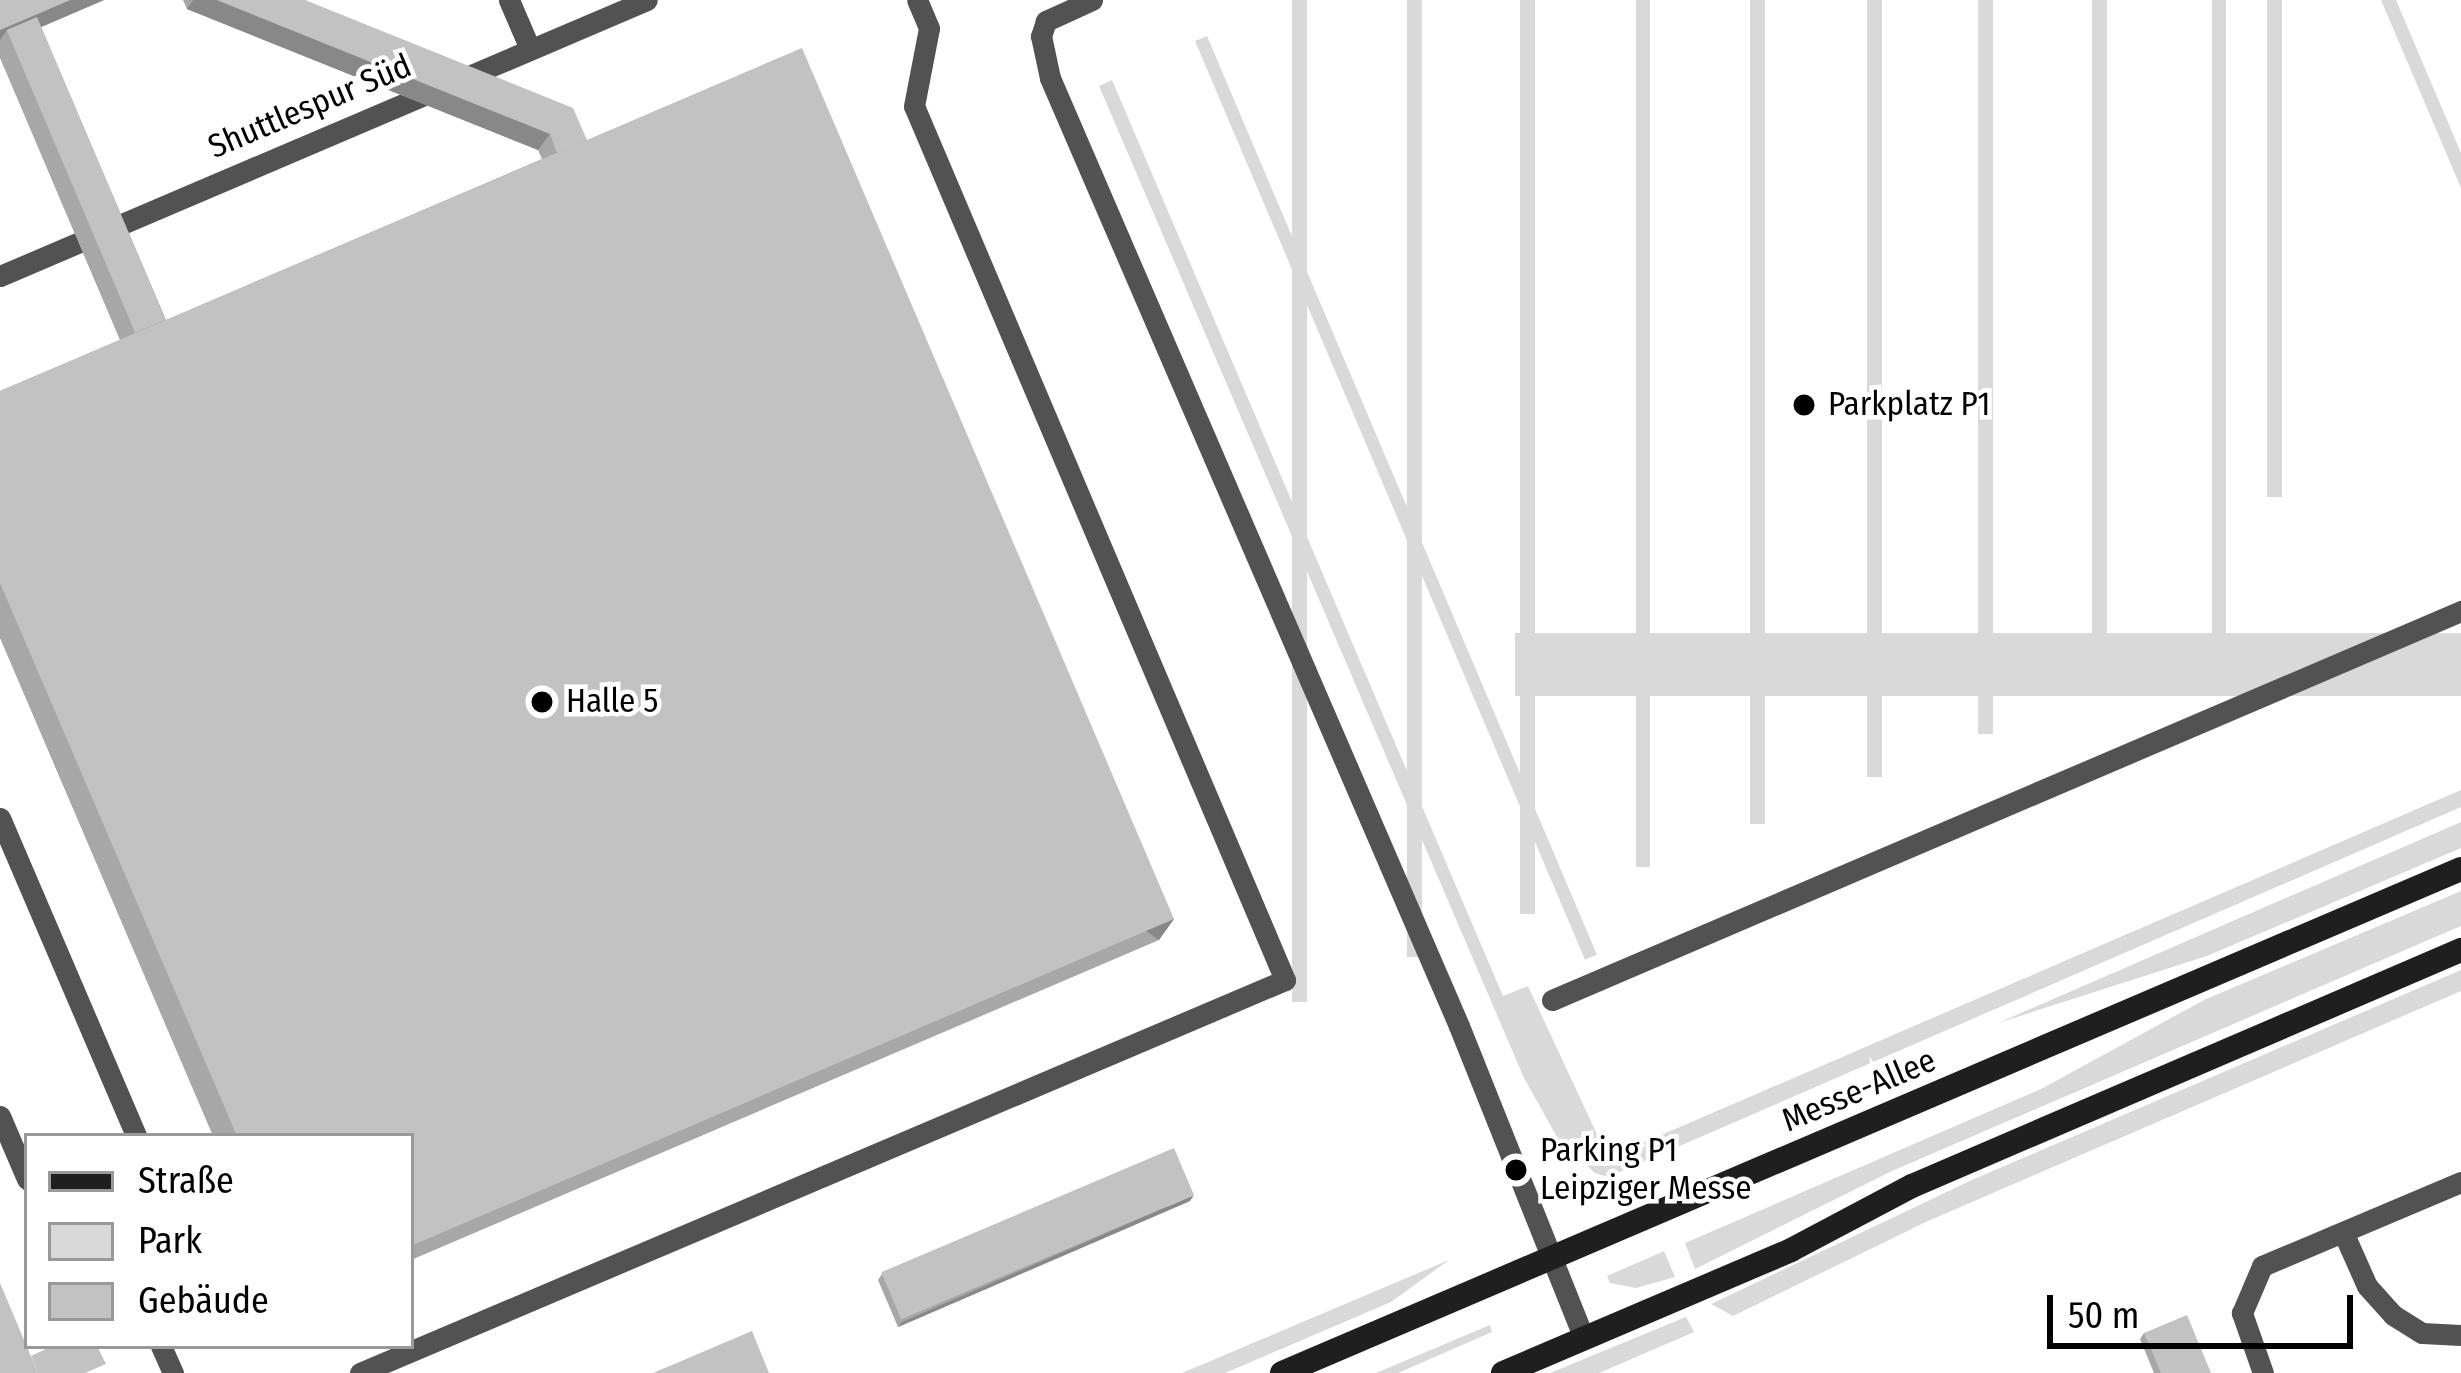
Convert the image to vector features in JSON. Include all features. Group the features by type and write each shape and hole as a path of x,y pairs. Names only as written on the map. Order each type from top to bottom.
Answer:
{"main road":[{"name":"Messe-Allee","path":"1282,1373 2461,869"},
{"path":"1503,1373 1791,1250 1912,1186 2461,950"}],"lane":[{"path":"509,0 530,49"},
{"name":"Shuttlespur Süd","path":"0,275 647,0"},
{"path":"360,1373 1286,980 914,106 929,28 917,0"},
{"path":"1092,0 1046,21 1041,36 1050,78 1459,1026 1584,1338"},
{"path":"1552,1000 2461,611"},
{"path":"0,818 135,1133"},
{"path":"0,1116 24,1172"},
{"path":"2264,1373 2242,1313 2250,1283 2262,1266 2461,1182"},
{"path":"2343,1232 2367,1286 2393,1315 2422,1334 2461,1336"}],"green space":[{"path":"1292,0 1307,0 1307,1002 1292,1002"},
{"path":"1407,0 1422,0 1422,957 1407,957"},
{"path":"1520,0 1535,0 1535,914 1520,914"},
{"path":"1636,0 1650,0 1650,867 1636,867"},
{"path":"1750,0 1765,0 1765,824 1750,824"},
{"path":"1867,0 1882,0 1882,777 1867,777"},
{"path":"1978,0 1993,0 1993,734 1978,734"},
{"path":"2092,0 2107,0 2107,689 2092,689"},
{"path":"2212,0 2226,0 2226,638 2212,638"},
{"path":"2267,0 2282,0 2282,497 2267,497"},
{"path":"2381,0 2396,0 2461,153 2461,188"},
{"path":"1207,36 1597,955 1585,960 1195,41"},
{"path":"1112,80 1503,996 1528,986 1608,1158 2461,790 2461,807 1608,1177 1595,1173 1557,1137 1524,1078 1099,86"},
{"path":"1515,633 2461,633 2461,696 1515,696"},
{"path":"2461,822 2461,848 2207,956 1998,1023"},
{"path":"2461,891 2461,926 1892,1171 1695,1269 1685,1243 2041,1089 2204,1000"},
{"path":"2461,970 2461,991 1928,1221 1733,1316 1711,1304 1972,1180"},
{"path":"1664,1251 1675,1277 1636,1288 1610,1283 1607,1276"},
{"path":"1449,1260 1391,1302 1225,1373 1182,1373"},
{"path":"1686,1317 1694,1332 1599,1373 1550,1373"},
{"path":"1490,1325 1492,1332 1398,1373 1376,1373"}],"building":[{"path":"0,0 70,0 0,30"},
{"path":"217,0 305,0 573,108 587,140 557,153 550,134"},
{"path":"37,17 166,320 135,333 7,30"},
{"name":"Halle 5","path":"802,48 1174,919 414,1245 414,1133 236,1133 0,583 0,391"},
{"path":"1174,1148 1194,1195 901,1319 881,1272"},
{"path":"0,1283 38,1373 0,1373"},
{"path":"2187,1315 2211,1373 2161,1373 2144,1333"},
{"path":"752,1331 769,1373 653,1373"},
{"path":"46,1349 98,1349 106,1364 85,1373 38,1373 31,1356"}],"place":[{"name":"Parkplatz P1","path":"1804,405"},
{"name":"Halle 5","path":"542,702"},
{"name":"Parking P1 Leipziger Messe","path":"1516,1170"}]}
